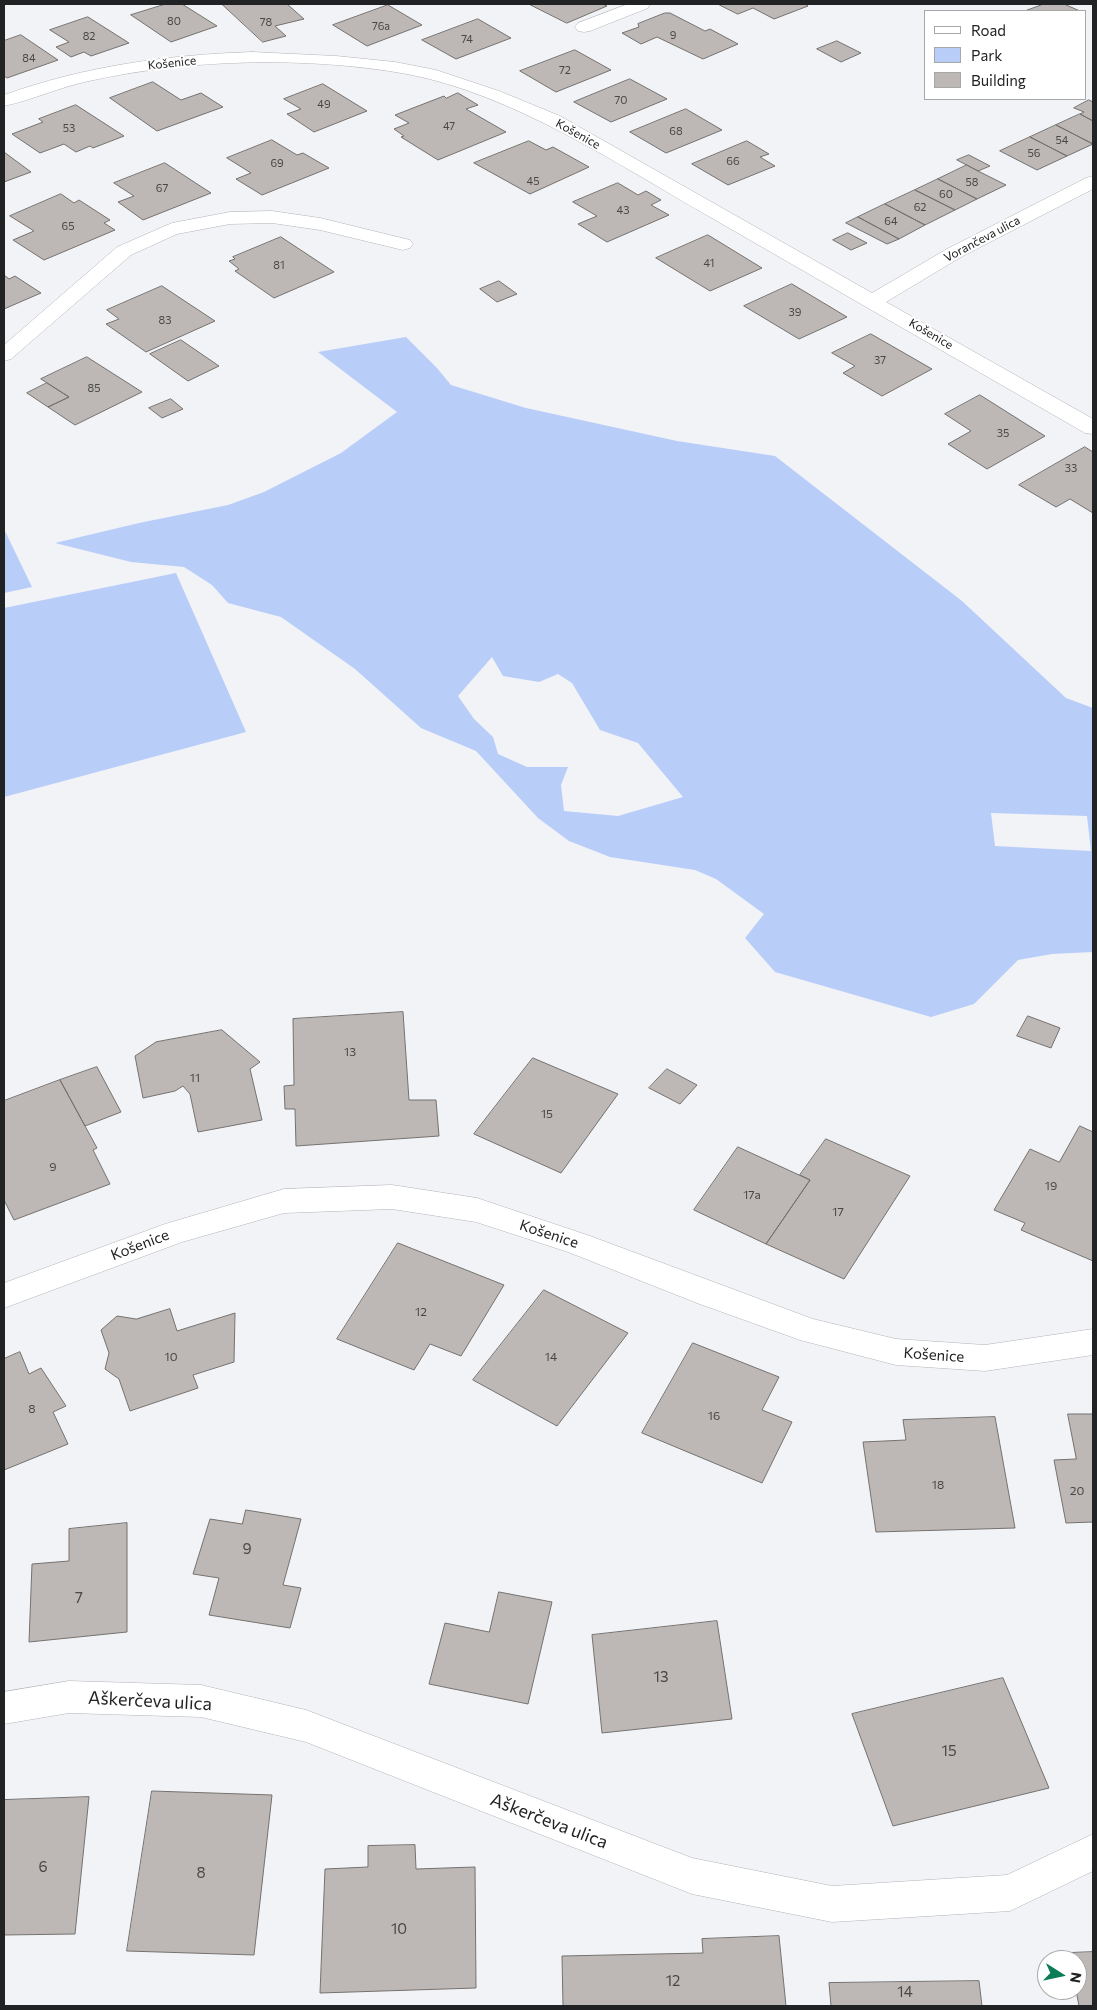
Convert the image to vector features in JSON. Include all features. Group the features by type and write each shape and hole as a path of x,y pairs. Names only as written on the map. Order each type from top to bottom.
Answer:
{"street":[{"path":"584,26 642,4"},
{"name":"Košenice","path":"4,101 78,78 146,65 223,58 300,58 362,63 428,74 485,91 554,120 1093,428"},
{"name":"Vorančeva ulica","path":"873,301 954,253 1093,182"},
{"path":"4,355 124,252 172,229 230,218 272,217 320,224 403,244"},
{"name":"Košenice","path":"4,1296 176,1232 284,1201 392,1196 477,1210 579,1244 708,1294 811,1331 896,1352 985,1358 1093,1342"},
{"name":"Aškerčeva ulica","path":"4,1708 69,1697 201,1701 306,1726 692,1876 832,1904 1010,1893 1093,1852"}],"green space":[{"path":"406,337 451,385 526,408 677,441 775,456 962,601 1066,698 1093,708 1093,952 1052,954 1018,960 974,1004 931,1017 775,972 745,938 764,914 716,879 695,870 610,857 569,841 538,818 476,751 421,728 355,669 281,617 228,603 212,585 184,567 131,562 55,543 139,523 228,505 264,492 341,453 397,412 318,352","holes":["492,657 503,676 539,682 558,674 572,683 600,730 638,743 683,797 618,816 564,811 561,785 568,767 527,767 498,754 493,737 474,719 458,696","991,813 1087,816 1091,851 995,846"]},
{"path":"4,529 32,587 4,593"},
{"path":"176,573 246,732 4,797 4,608"}],"building":[{"path":"166,4 182,4 217,26 171,42 131,15"},
{"path":"222,4 287,4 304,19 275,26 286,36 263,42"},
{"path":"529,4 602,4 607,6 567,23"},
{"path":"718,4 805,4 808,6 774,19 753,8 738,14"},
{"path":"1044,4 1064,4 1078,10 1028,10"},
{"path":"388,5 422,25 367,46 333,25"},
{"path":"665,13 670,13 705,31 710,29 738,44 703,59 657,37 641,44 622,33 639,27 638,24"},
{"path":"88,17 129,43 91,56 84,52 71,57 56,47 69,42 50,30"},
{"path":"478,19 511,38 456,59 422,40"},
{"path":"21,35 58,60 7,78 4,76 4,41"},
{"path":"837,41 861,53 841,62 817,49"},
{"path":"575,50 611,70 556,92 520,71"},
{"path":"630,79 667,99 611,122 574,102"},
{"path":"153,82 181,100 201,93 223,107 157,131 110,98"},
{"path":"323,84 367,111 314,132 287,114 301,109 284,99"},
{"path":"458,93 478,105 466,109 506,132 438,160 401,137 404,136 394,129 409,123 395,115 444,96 446,98"},
{"path":"1089,100 1093,102 1093,121 1080,114 1084,112 1074,108"},
{"path":"76,105 124,136 93,148 90,146 76,152 64,144 40,153 12,134 43,122 39,119"},
{"path":"686,109 722,130 666,153 630,132"},
{"path":"1080,114 1093,121 1093,144 1056,125"},
{"path":"1056,125 1093,144 1067,156 1030,137"},
{"path":"1030,137 1067,156 1037,170 1000,151"},
{"path":"272,140 297,155 303,153 329,168 262,195 236,179 251,173 227,158"},
{"path":"529,141 546,150 553,147 589,167 530,194 474,163"},
{"path":"747,141 769,154 760,157 775,166 728,185 692,164"},
{"path":"4,152 31,172 4,182"},
{"path":"969,155 990,166 978,171 957,160"},
{"path":"165,163 211,193 143,220 118,202 134,196 114,183"},
{"path":"967,165 1006,185 977,199 938,179"},
{"path":"938,179 977,199 955,210 915,190"},
{"path":"618,183 638,195 646,191 661,200 651,205 669,215 607,242 578,224 597,216 573,202"},
{"path":"915,190 955,210 925,225 885,204"},
{"path":"61,194 74,203 79,200 110,220 104,223 115,230 44,260 13,240 34,231 10,216"},
{"path":"885,204 925,225 899,239 858,217"},
{"path":"858,217 899,239 887,244 846,223"},
{"path":"848,233 867,243 851,250 833,240"},
{"path":"708,235 762,268 710,291 656,258"},
{"path":"281,237 334,272 274,298 235,271 239,269 229,261 235,259 233,257"},
{"path":"4,275 9,279 15,276 41,293 4,309"},
{"path":"499,281 517,294 497,302 480,289"},
{"path":"792,284 847,317 799,339 744,306"},
{"path":"162,286 215,321 146,352 106,324 119,319 107,310"},
{"path":"871,334 932,369 882,396 843,373 855,366 832,353"},
{"path":"181,340 219,366 188,381 150,354"},
{"path":"87,357 142,392 75,425 48,407 69,397 41,379"},
{"path":"47,383 69,397 48,407 27,393"},
{"path":"980,395 1045,436 987,469 948,444 971,431 945,414"},
{"path":"171,399 183,409 162,418 149,408"},
{"path":"1085,447 1093,452 1093,513 1070,499 1056,507 1019,485"},
{"path":"403,1012 409,1100 436,1100 439,1136 296,1146 295,1109 285,1109 284,1086 294,1085 293,1019"},
{"path":"1028,1016 1060,1028 1051,1048 1017,1036"},
{"path":"222,1030 260,1062 250,1069 262,1120 198,1132 190,1094 183,1086 175,1091 143,1098 135,1056 156,1042"},
{"path":"533,1058 618,1094 561,1173 474,1134"},
{"path":"97,1067 121,1112 85,1126 60,1080"},
{"path":"667,1069 697,1085 680,1104 649,1088"},
{"path":"60,1080 97,1148 93,1150 110,1184 14,1220 4,1200 4,1101"},
{"path":"1080,1126 1093,1132 1093,1261 1021,1230 1025,1223 994,1210 1030,1149 1059,1162"},
{"path":"826,1139 910,1176 844,1279 766,1244 810,1180 800,1175"},
{"path":"738,1147 810,1180 766,1244 694,1210"},
{"path":"398,1243 504,1285 461,1356 430,1344 414,1370 337,1339"},
{"path":"544,1290 628,1333 557,1426 473,1380"},
{"path":"170,1309 177,1331 235,1313 234,1362 193,1375 198,1388 130,1411 119,1379 105,1369 109,1353 101,1330 117,1316 136,1319"},
{"path":"693,1343 779,1377 762,1410 792,1422 762,1483 642,1433"},
{"path":"20,1352 29,1374 41,1368 66,1406 53,1412 68,1444 4,1470 4,1359"},
{"path":"1068,1414 1093,1414 1093,1522 1066,1523 1054,1460 1076,1459"},
{"path":"995,1417 1015,1528 876,1532 863,1442 906,1440 903,1420"},
{"path":"246,1510 301,1519 283,1585 301,1588 290,1628 209,1615 219,1578 193,1574 210,1519 242,1524"},
{"path":"127,1523 127,1632 29,1642 32,1564 69,1561 69,1529"},
{"path":"499,1592 552,1602 528,1704 429,1684 445,1623 489,1632"},
{"path":"717,1621 732,1719 602,1733 592,1635"},
{"path":"1003,1678 1049,1788 893,1826 852,1714"},
{"path":"152,1791 272,1795 254,1955 127,1951"},
{"path":"89,1797 75,1934 4,1935 4,1800"},
{"path":"415,1845 416,1869 475,1867 476,1988 320,1993 325,1869 368,1867 368,1846"},
{"path":"779,1936 786,2006 563,2006 562,1956 703,1953 702,1939"},
{"path":"1087,1952 1093,1952 1093,2006 1079,2006 1078,2000 1087,2000"},
{"path":"979,1981 982,2006 831,2006 829,1983"}]}
